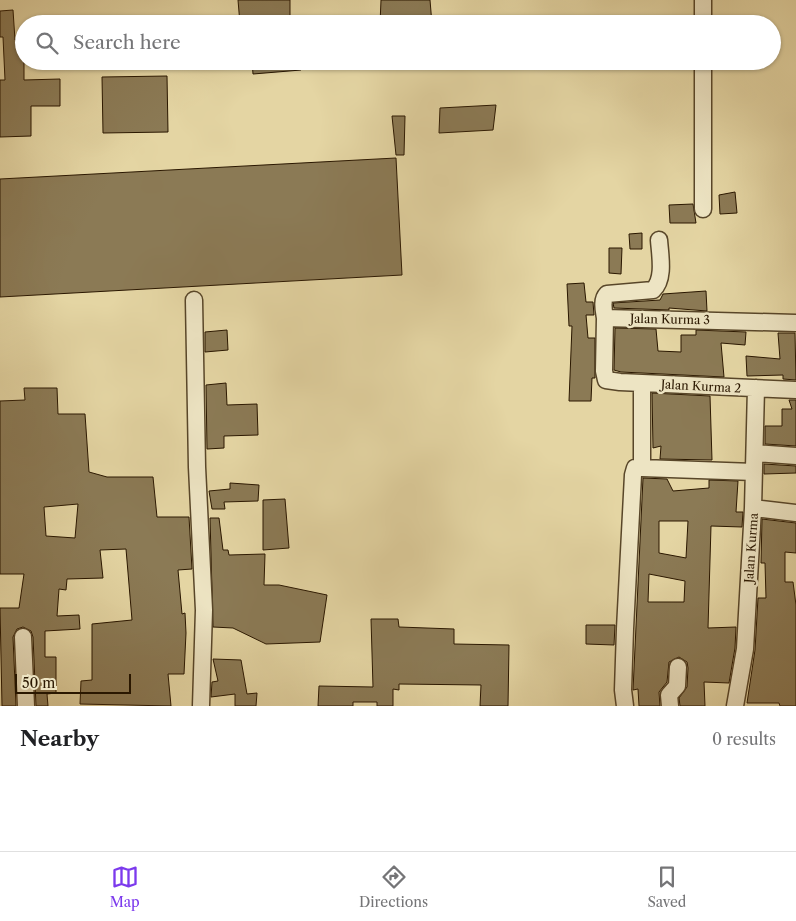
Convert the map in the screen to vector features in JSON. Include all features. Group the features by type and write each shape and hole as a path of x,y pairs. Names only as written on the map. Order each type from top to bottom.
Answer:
{"street":[{"path":"703,0 703,15"},
{"path":"703,70 703,210"},
{"path":"606,318 604,307 607,294 653,290 658,285 660,270 659,240"},
{"path":"194,300 197,467 204,610 201,706"},
{"name":"Jalan Kurma 3","path":"606,318 796,323"},
{"name":"Jalan Kurma 2","path":"606,318 604,371 606,380 796,390"},
{"path":"642,383 642,468"},
{"name":"Jalan Kurma","path":"735,706 745,649 753,508 756,388"},
{"path":"755,453 796,456"},
{"path":"625,706 625,629 633,475 635,468 754,472"},
{"path":"753,508 796,513"},
{"path":"23,637 26,706"},
{"path":"670,706 670,695 677,686 678,668"}],"building":[{"path":"238,0 290,0 290,15 239,15"},
{"path":"381,0 430,0 431,15 380,15"},
{"path":"13,10 15,70 24,70 24,80 60,79 60,106 31,106 31,136 0,137 0,80 5,80 3,37 0,37 0,11"},
{"path":"253,70 301,70 253,74"},
{"path":"167,76 168,132 103,133 102,77"},
{"path":"496,105 493,130 439,133 440,108"},
{"path":"392,116 405,116 404,155 396,155"},
{"path":"396,158 402,275 0,297 0,179"},
{"path":"735,192 737,213 720,214 719,195"},
{"path":"693,204 696,223 670,223 669,205"},
{"path":"642,233 642,249 630,249 629,234"},
{"path":"609,248 622,248 621,274 609,273"},
{"path":"584,283 586,302 593,302 594,315 586,315 588,338 595,338 595,378 592,378 591,401 569,401 572,326 569,326 567,284"},
{"path":"706,291 707,311 669,308 669,310 614,308 613,303 660,300 663,294"},
{"path":"615,328 656,329 658,351 681,352 681,335 696,335 696,330 746,332 745,345 721,343 724,377 621,372 614,370"},
{"path":"227,330 228,350 205,352 205,332"},
{"path":"778,333 795,333 796,380 783,379 783,375 747,376 746,356 780,359"},
{"path":"226,383 227,405 257,404 258,435 224,436 224,448 207,449 206,385"},
{"path":"24,388 57,388 58,414 85,414 89,472 107,477 153,477 157,517 189,517 192,569 178,570 182,614 185,613 184,674 168,674 171,706 80,704 81,681 92,680 92,624 132,620 126,549 100,550 103,578 67,579 66,590 59,589 57,616 79,615 80,629 45,631 45,657 56,657 56,693 47,694 48,706 36,706 33,637 31,631 23,627 17,629 13,637 16,706 2,706 0,608 19,608 24,574 0,574 0,401 25,400","holes":["78,504 75,538 46,536 44,507"]},
{"path":"652,393 710,396 712,460 660,459 661,446 653,448"},
{"path":"789,400 796,400 796,446 765,444 765,426 782,426 782,409 792,409"},
{"path":"764,464 796,466 796,473 764,474"},
{"path":"643,478 667,479 673,491 709,488 709,480 738,481 736,512 743,512 742,527 711,526 708,628 736,627 735,648 729,683 704,682 705,706 680,706 679,698 687,687 688,668 687,662 679,657 669,662 667,682 659,692 660,706 639,706 638,689 633,690","holes":["659,521 688,521 686,558 659,553","649,574 685,581 684,602 648,602"]},
{"path":"230,483 259,485 258,501 224,502 225,509 212,509 209,491 230,489"},
{"path":"285,499 289,548 263,550 263,500"},
{"path":"210,518 219,518 223,550 228,550 229,555 265,554 264,585 279,585 327,595 320,642 266,644 233,628 213,627"},
{"path":"762,519 796,523 796,553 785,552 785,582 793,582 796,605 796,706 780,706 779,703 747,703 755,650 758,598 766,598 765,563 761,563"},
{"path":"371,619 398,619 399,627 454,629 454,644 509,645 508,706 480,706 481,685 399,684 399,690 393,689 393,706 377,706 377,702 353,702 353,706 318,706 319,686 373,687"},
{"path":"586,625 615,625 614,645 586,644"},
{"path":"213,659 241,660 247,694 257,693 256,706 235,706 235,694 211,697 212,682 218,681"}]}
